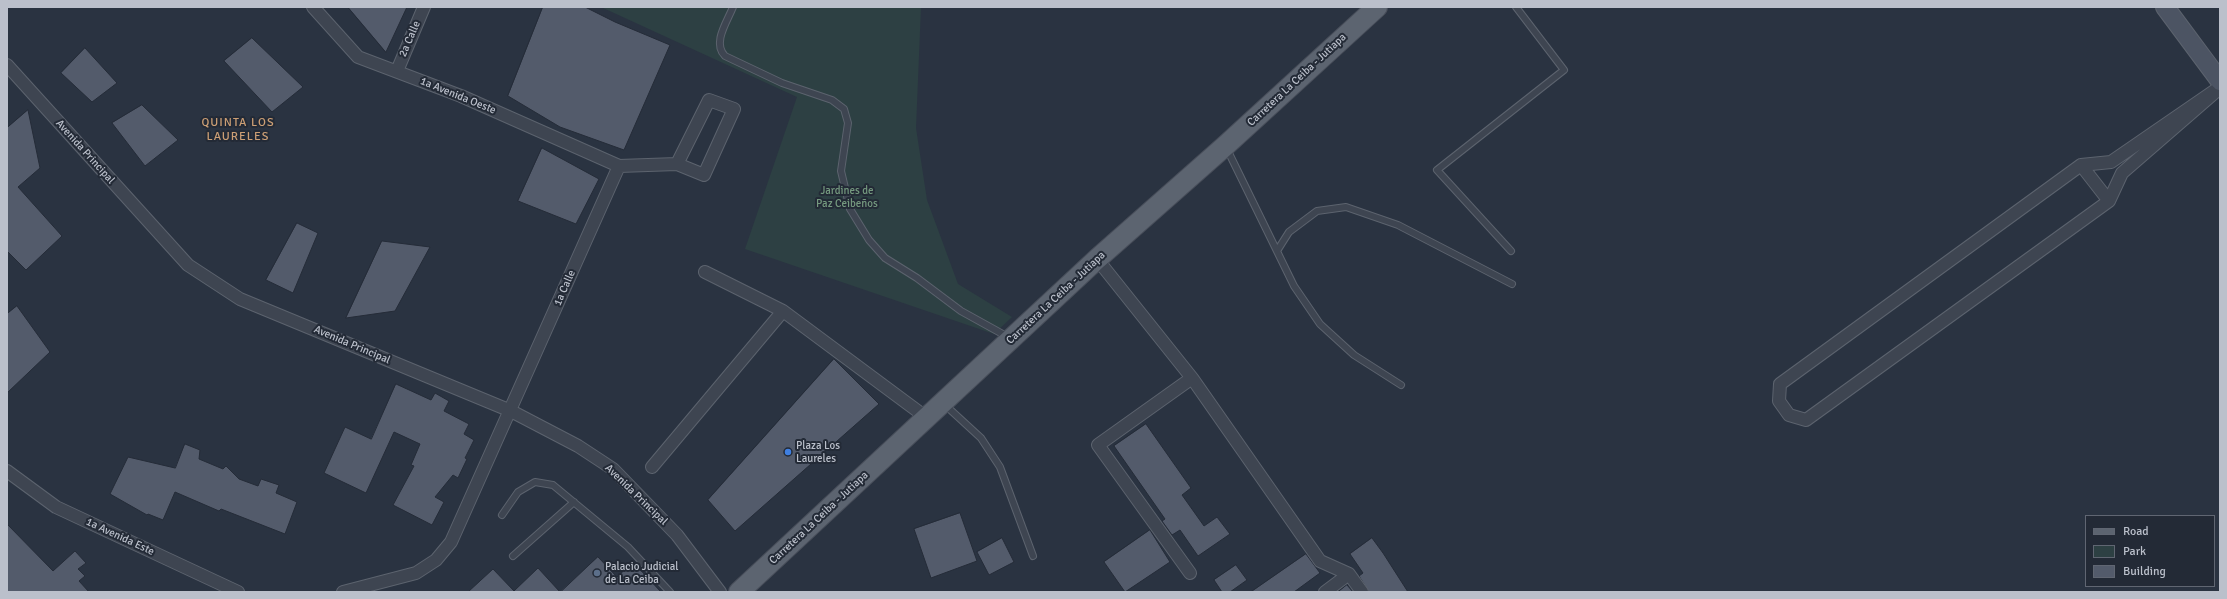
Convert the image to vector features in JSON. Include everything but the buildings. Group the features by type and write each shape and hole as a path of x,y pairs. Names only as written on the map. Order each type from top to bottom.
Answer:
{"main road":[{"name":"Carretera La Ceiba - Jutiapa","path":"739,592 1097,260 1225,146 1377,7"},
{"path":"2165,7 2220,81"}],"street":[{"name":"1a Avenida Oeste","path":"313,7 358,57 461,96 619,166"},
{"name":"2a Calle","path":"397,71 424,7"},
{"name":"Avenida Principal","path":"7,65 188,265 240,299 510,411 578,446 613,469 677,535 720,592"},
{"path":"2220,88 2122,173 2109,201 1806,420 1789,415 1779,401 1780,384 2081,165 2111,162 2220,88"},
{"path":"619,166 677,164 704,175 734,109 709,100 677,164"},
{"path":"2081,165 2109,201"},
{"name":"1a Calle","path":"343,592 416,574 436,560 451,542 619,166"},
{"path":"1097,260 1192,378 1320,561 1350,574 1362,592"},
{"path":"705,272 783,311 927,418"},
{"path":"652,468 783,311"},
{"path":"1190,573 1098,445 1192,378"},
{"name":"1a Avenida Este","path":"7,471 56,507 238,592"},
{"path":"1325,592 1350,574"}],"lane":[{"path":"733,7 718,44 720,51 725,56 782,83 832,100 844,109 848,123 841,171 850,209 869,240 885,258 917,278 961,311 1011,339"},
{"path":"1511,251 1437,170 1564,70 1516,7"},
{"path":"1225,146 1294,286 1320,324 1354,355 1401,385"},
{"path":"1277,251 1290,232 1317,212 1346,207 1398,225 1512,284"},
{"path":"943,403 981,438 1000,467 1033,556"},
{"path":"502,515 518,492 535,482 553,485 628,547 670,592"},
{"path":"513,556 574,502"}],"green space":[{"name":"Jardines de Paz Ceibeños","path":"601,7 921,7 916,128 927,200 958,284 1012,317 994,334 745,249 797,97"}],"place":[{"name":"Plaza Los Laureles","path":"788,452"},
{"name":"Palacio Judicial de La Ceiba","path":"597,573"}],"district":[{"name":"QUINTA LOS LAURELES","path":"238,130"}]}
